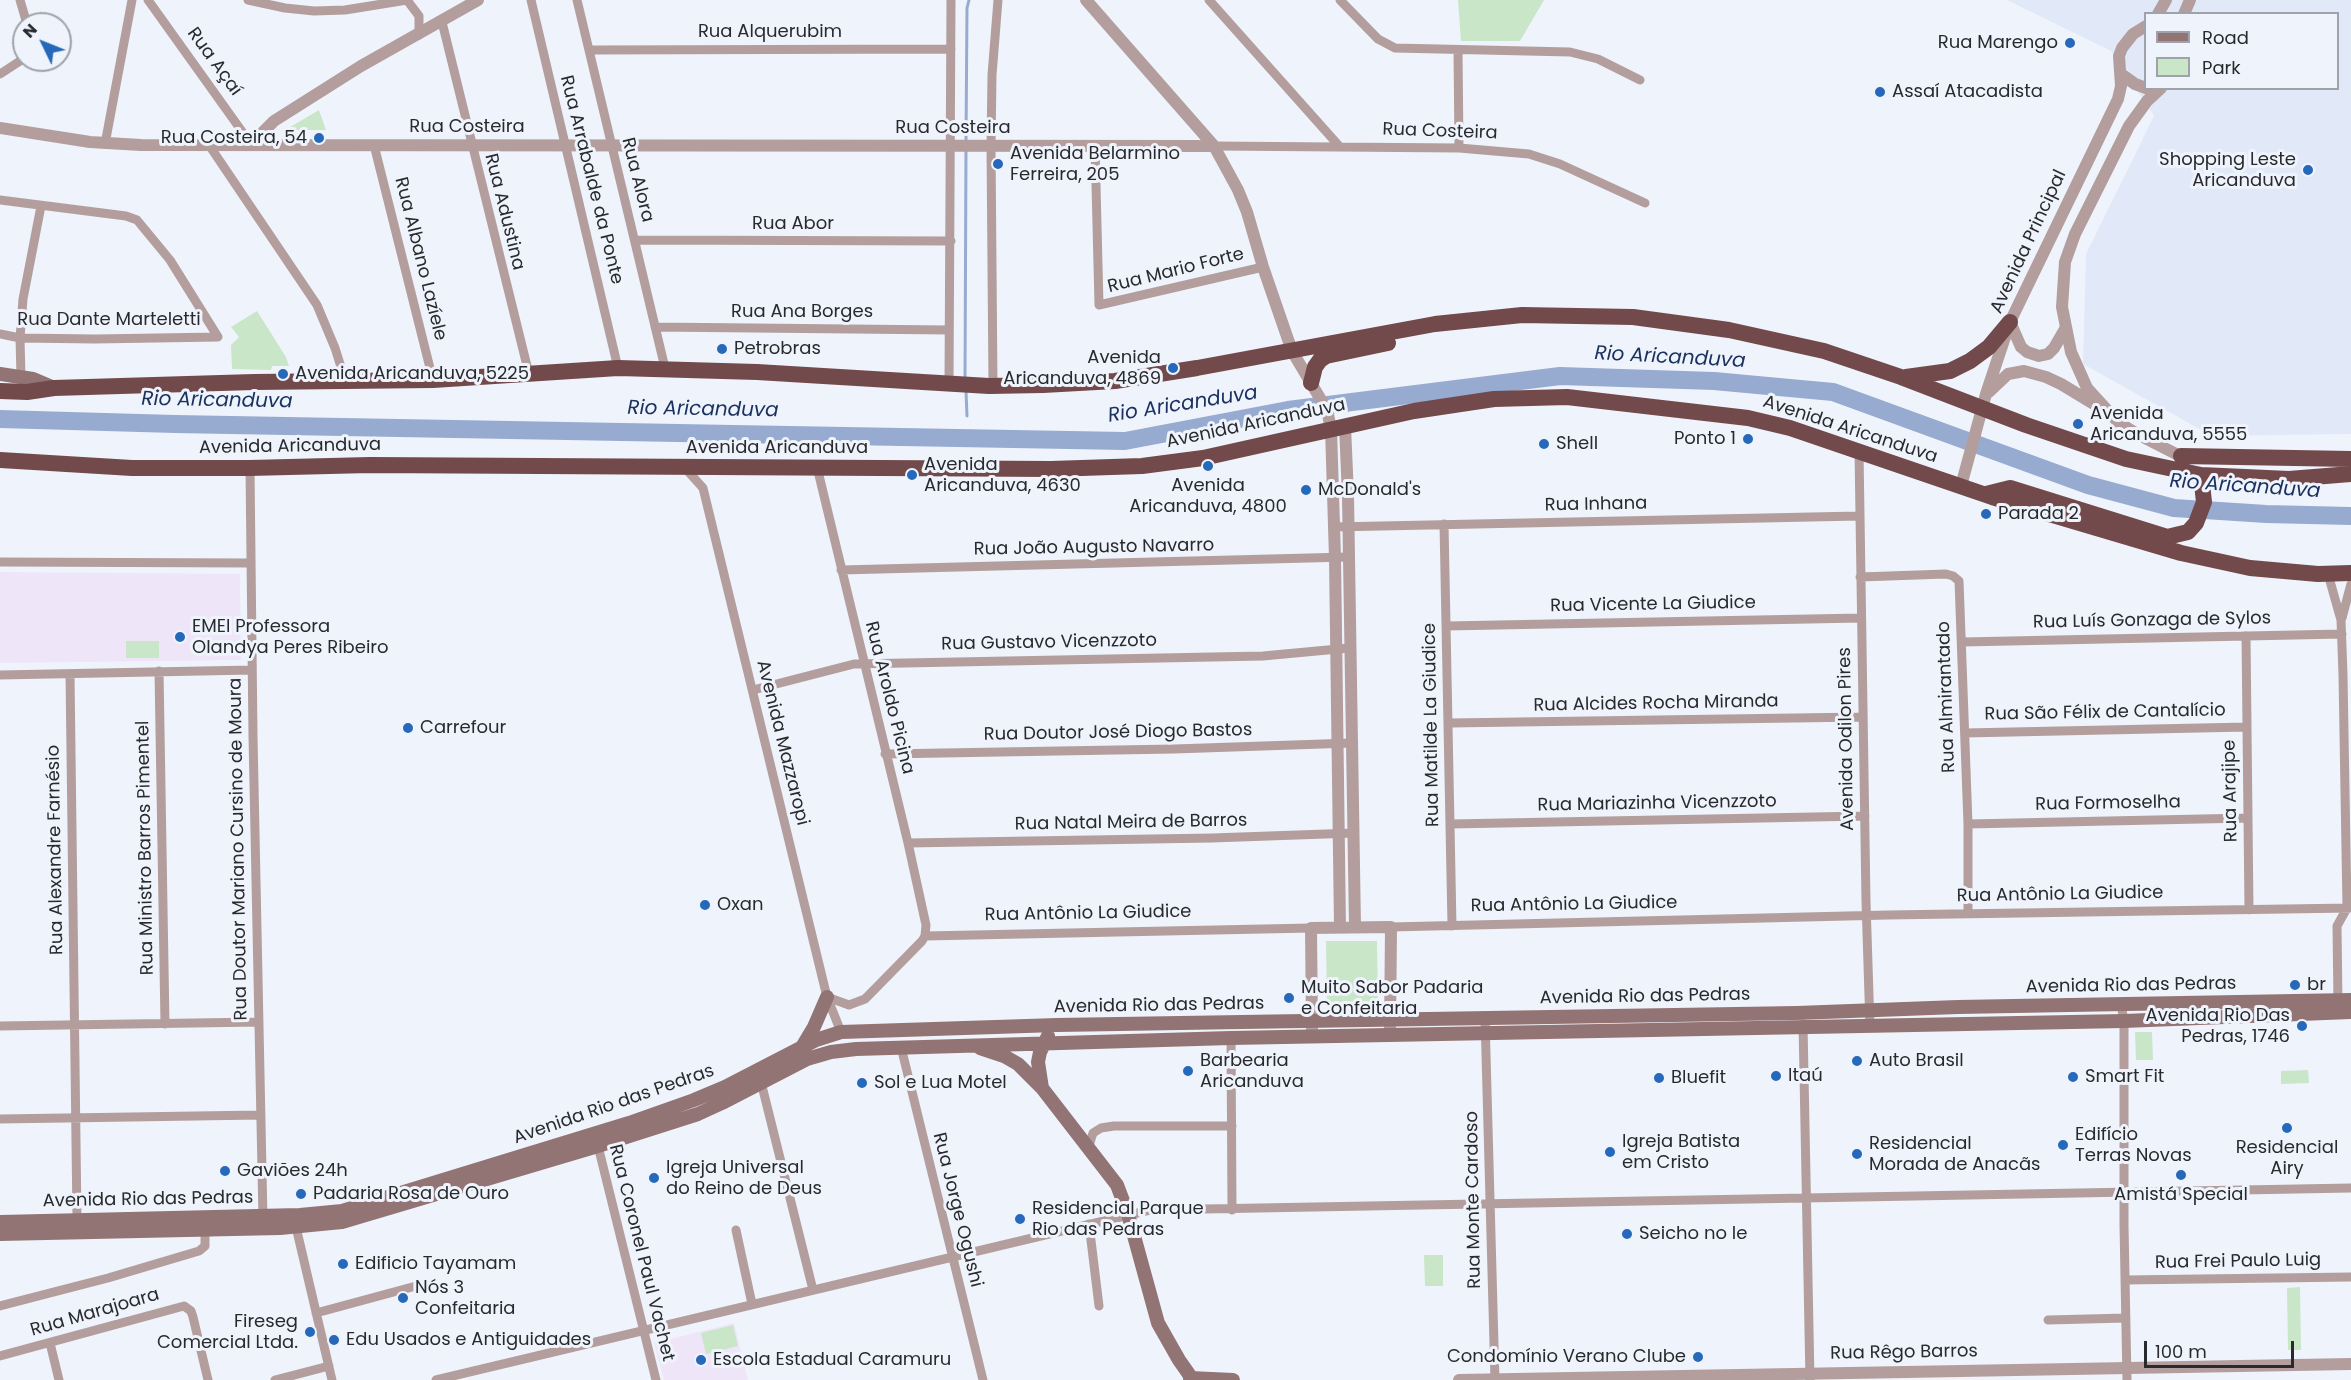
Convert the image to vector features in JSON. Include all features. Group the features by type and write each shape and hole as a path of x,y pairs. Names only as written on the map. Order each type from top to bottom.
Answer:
{"highway":[{"path":"0,391 27,392 54,388 254,382 433,380 618,368 665,368 991,386 1115,381 1420,327 1522,315 1639,317 1729,330 1824,351 2126,459 2202,480 2289,479 2351,474"},
{"path":"1901,377 1950,371 1970,361 1989,347 2010,322"},
{"path":"1311,383 1315,367 1326,356 1398,340 1420,327"},
{"name":"Avenida Aricanduva","path":"0,460 124,467 250,468 370,465 1051,469 1142,466 1203,459 1413,411 1494,399 1567,397 1749,418 1790,428 1985,494 2181,553 2250,568 2328,574 2351,573"},
{"path":"2181,456 2351,459"},
{"path":"1985,494 2010,488 2168,537 2188,532 2202,512 2202,480"}],"main road":[{"path":"0,374 42,381 54,388"},
{"path":"802,1047 827,997"},
{"name":"Avenida Rio das Pedras","path":"0,1222 298,1221 325,1225 362,1217 596,1140 694,1100 807,1059 831,1052 856,1049 1044,1042 1486,1033 1803,1020 1869,1011 2121,1004 2344,1006"},
{"name":"Avenida Rio das Pedras","path":"760,1077 802,1047 841,1032 1057,1025 1485,1018 1803,1020 1870,1026 2124,1020 2344,1006"},
{"path":"1042,1088 1038,1062 1044,1042 1057,1025"},
{"path":"841,1032 844,1039 856,1049"},
{"path":"970,1045 1004,1056 1018,1064 1042,1088 1117,1185 1128,1214 1158,1323 1187,1379 1233,1380"},
{"name":"Avenida Rio das Pedras","path":"0,1234 205,1229 263,1222"}],"street":[{"path":"105,144 132,0"},
{"name":"Rua Açaí","path":"148,0 251,144"},
{"path":"248,0 285,8 314,11 345,10 407,0 419,15 419,35"},
{"path":"251,144 274,121 361,66 478,0"},
{"name":"Rua Arrabalde da Ponte","path":"531,0 618,368"},
{"name":"Rua Alora","path":"577,0 665,368"},
{"path":"951,0 951,49 957,147 951,241 949,330 952,384"},
{"path":"991,386 987,146 998,0"},
{"path":"1086,0 1214,146 1247,212 1292,351 1338,427 1348,527 1342,558 1342,648 1337,744 1340,927"},
{"path":"1209,0 1340,147"},
{"path":"1340,0 1378,39 1395,48 1570,52 1598,58 1640,80"},
{"name":"Rua Adustina","path":"442,22 529,374"},
{"name":"Avenida Principal","path":"1961,486 2010,322 2118,99 2121,74 2119,56 2122,48 2126,40 2144,29"},
{"name":"Rua Alquerubim","path":"590,50 951,49"},
{"path":"1458,51 1459,148"},
{"path":"2121,74 2135,84 2144,86"},
{"path":"2108,413 2087,388 2078,372 2065,329 2062,287 2065,262 2075,234 2129,126 2152,90"},
{"name":"Rua Costeira","path":"0,128 105,144 957,147 1095,145 1459,148 1529,154 1560,164 1645,203"},
{"path":"208,145 317,305 338,357 342,382"},
{"name":"Rua Albano Lazíele","path":"374,145 433,380"},
{"name":"Rua Mario Forte","path":"1095,145 1098,303 1104,306 1263,267"},
{"path":"0,200 41,206 23,299 20,338 21,377"},
{"name":"Rua Dante Marteletti","path":"0,334 20,338 218,337 170,260 137,220 120,215 41,206"},
{"name":"Rua Abor","path":"635,240 951,241"},
{"path":"2010,322 2021,346 2027,352 2038,356 2048,354 2054,348 2065,329"},
{"name":"Rua Ana Borges","path":"655,327 949,330"},
{"path":"1983,408 2008,374 2024,371 2046,377 2108,413 2137,434 2191,462 2202,480"},
{"path":"1338,427 1334,527 1342,558"},
{"name":"Avenida Odilon Pires","path":"1859,450 1866,917 1870,1026"},
{"name":"Avenida Mazzaropi","path":"684,467 703,488 827,997 841,1032"},
{"name":"Rua Aroldo Picina","path":"817,467 885,754 909,843 926,925 925,936"},
{"name":"Rua Doutor Mariano Cursino de Moura","path":"250,468 263,1222"},
{"name":"Rua Inhana","path":"1334,527 1859,516"},
{"name":"Rua Matilde La Giudice","path":"1444,524 1450,723 1452,926"},
{"name":"Rua João Augusto Navarro","path":"841,570 1342,558"},
{"path":"0,562 250,563"},
{"path":"2328,574 2341,620 2347,675 2350,910 2337,926 2344,1006"},
{"name":"Rua Almirantado","path":"1860,577 1953,576 1959,581 1968,824 1968,914"},
{"path":"2341,620 2351,584"},
{"name":"Rua Vicente La Giudice","path":"1446,626 1861,618"},
{"name":"Rua Luís Gonzaga de Sylos","path":"1962,642 2342,634"},
{"name":"Rua Arajipe","path":"2246,636 2249,910"},
{"path":"1342,648 1352,742 1355,927"},
{"name":"Rua Gustavo Vicenzzoto","path":"753,690 854,664 1263,656 1342,648"},
{"path":"0,675 252,670"},
{"name":"Rua Ministro Barros Pimentel","path":"159,671 165,1024"},
{"name":"Rua Alexandre Farnésio","path":"69,674 77,1220"},
{"name":"Rua Alcides Rocha Miranda","path":"1450,723 1863,717"},
{"name":"Rua São Félix de Cantalício","path":"1965,733 2247,727"},
{"name":"Rua Doutor José Diogo Bastos","path":"885,754 1352,742"},
{"name":"Rua Mariazinha Vicenzzoto","path":"1450,824 1865,816"},
{"name":"Rua Formoselha","path":"1968,824 2248,818"},
{"name":"Rua Natal Meira de Barros","path":"909,843 1354,833"},
{"name":"Rua Antônio La Giudice","path":"925,936 1968,914 2350,910"},
{"path":"1390,1035 1391,927"},
{"path":"1311,928 1311,1037"},
{"path":"827,997 849,1005 865,999 925,936"},
{"path":"2121,1004 2124,1020 2127,1374"},
{"name":"Rua Monte Cardoso","path":"1485,1018 1495,1380"},
{"path":"1803,1020 1810,1376"},
{"path":"0,1026 259,1022"},
{"path":"1231,1038 1232,1210"},
{"name":"Rua Jorge Ogushi","path":"901,1047 983,1380"},
{"path":"760,1077 813,1290"},
{"path":"0,1119 261,1115"},
{"path":"1088,1149 1093,1133 1101,1128 1232,1125"},
{"name":"Rua Coronel Paul Vachet","path":"596,1140 656,1380"},
{"path":"436,1380 1150,1210 2351,1188"},
{"path":"298,1221 296,1236 332,1380"},
{"path":"1089,1224 1099,1306"},
{"path":"0,1306 119,1275 199,1251 206,1246 205,1229"},
{"path":"736,1230 752,1305"},
{"name":"Rua Frei Paulo Luig","path":"2125,1280 2351,1277"},
{"path":"316,1313 416,1286"},
{"name":"Rua Marajoara","path":"0,1356 179,1306 188,1308 193,1317 208,1380"},
{"path":"2048,1320 2126,1318"},
{"path":"50,1343 59,1380"},
{"name":"Rua Rêgo Barros","path":"1459,1380 2127,1374 2351,1364"},
{"path":"275,1380 329,1366"}],"shaded area":[{"path":"2007,0 2351,0 2351,434 2212,436 2083,364 2086,254 2154,116 2111,51"},
{"path":"0,572 240,574 241,660 0,663"},
{"name":"Escola Estadual Caramuru","path":"734,1323 748,1380 664,1380 654,1343"}],"green space":[{"path":"1458,0 1544,0 1520,41 1461,41"},
{"path":"319,110 326,130 285,130"},
{"path":"257,311 286,357 289,366 272,366 271,370 232,369 231,345 239,337 231,327"},
{"path":"126,641 159,641 159,658 126,658"},
{"path":"1326,941 1377,941 1378,1011 1327,1012"},
{"path":"2135,1032 2152,1032 2153,1060 2136,1060"},
{"path":"2308,1070 2309,1083 2281,1084 2281,1071"},
{"path":"1424,1255 1443,1255 1443,1286 1425,1286"},
{"path":"2300,1287 2301,1350 2288,1350 2287,1288"},
{"path":"733,1325 738,1346 706,1354 701,1333"}],"waterway":[{"path":"966,142 967,8 969,0"},
{"path":"965,379 966,148"},
{"name":"Rio Aricanduva","path":"0,419 1125,441 1288,410 1560,376 1714,381 1833,392 2088,485 2174,508 2266,514 2351,516"},
{"path":"966,391 967,416"}],"place":[{"name":"Rua Marengo","path":"2070,43"},
{"name":"Assaí Atacadista","path":"1880,92"},
{"name":"Rua Costeira, 54","path":"319,138"},
{"name":"Avenida Belarmino Ferreira, 205","path":"998,164"},
{"name":"Shopping Leste Aricanduva","path":"2308,170"},
{"name":"Petrobras","path":"722,349"},
{"name":"Avenida Aricanduva, 4869","path":"1173,368"},
{"name":"Avenida Aricanduva, 5225","path":"283,374"},
{"name":"Avenida Aricanduva, 5555","path":"2078,424"},
{"name":"Ponto 1","path":"1748,439"},
{"name":"Shell","path":"1544,444"},
{"name":"Avenida Aricanduva, 4800","path":"1208,466"},
{"name":"Avenida Aricanduva, 4630","path":"912,475"},
{"name":"McDonald's","path":"1306,490"},
{"name":"Parada 2","path":"1986,514"},
{"name":"EMEI Professora Olandya Peres Ribeiro","path":"180,637"},
{"name":"Carrefour","path":"408,728"},
{"name":"Oxan","path":"705,905"},
{"name":"br","path":"2295,985"},
{"name":"Muito Sabor Padaria e Confeitaria","path":"1289,998"},
{"name":"Avenida Rio Das Pedras, 1746","path":"2302,1026"},
{"name":"Auto Brasil","path":"1857,1061"},
{"name":"Barbearia Aricanduva","path":"1188,1071"},
{"name":"Itaú","path":"1776,1076"},
{"name":"Smart Fit","path":"2073,1077"},
{"name":"Bluefit","path":"1659,1078"},
{"name":"Sol e Lua Motel","path":"862,1083"},
{"name":"Residencial Airy","path":"2287,1128"},
{"name":"Edifício Terras Novas","path":"2063,1145"},
{"name":"Igreja Batista em Cristo","path":"1610,1152"},
{"name":"Residencial Morada de Anacãs","path":"1857,1154"},
{"name":"Gaviões 24h","path":"225,1171"},
{"name":"Amistá Special","path":"2181,1175"},
{"name":"Igreja Universal do Reino de Deus","path":"654,1178"},
{"name":"Padaria Rosa de Ouro","path":"301,1194"},
{"name":"Residencial Parque Rio das Pedras","path":"1020,1219"},
{"name":"Seicho no Ie","path":"1627,1234"},
{"name":"Edificio Tayamam","path":"343,1264"},
{"name":"Nós 3 Confeitaria","path":"403,1298"},
{"name":"Fireseg Comercial Ltda.","path":"310,1332"},
{"name":"Edu Usados e Antiguidades","path":"334,1340"},
{"name":"Condomínio Verano Clube","path":"1698,1357"},
{"name":"Escola Estadual Caramuru","path":"701,1360"}]}
